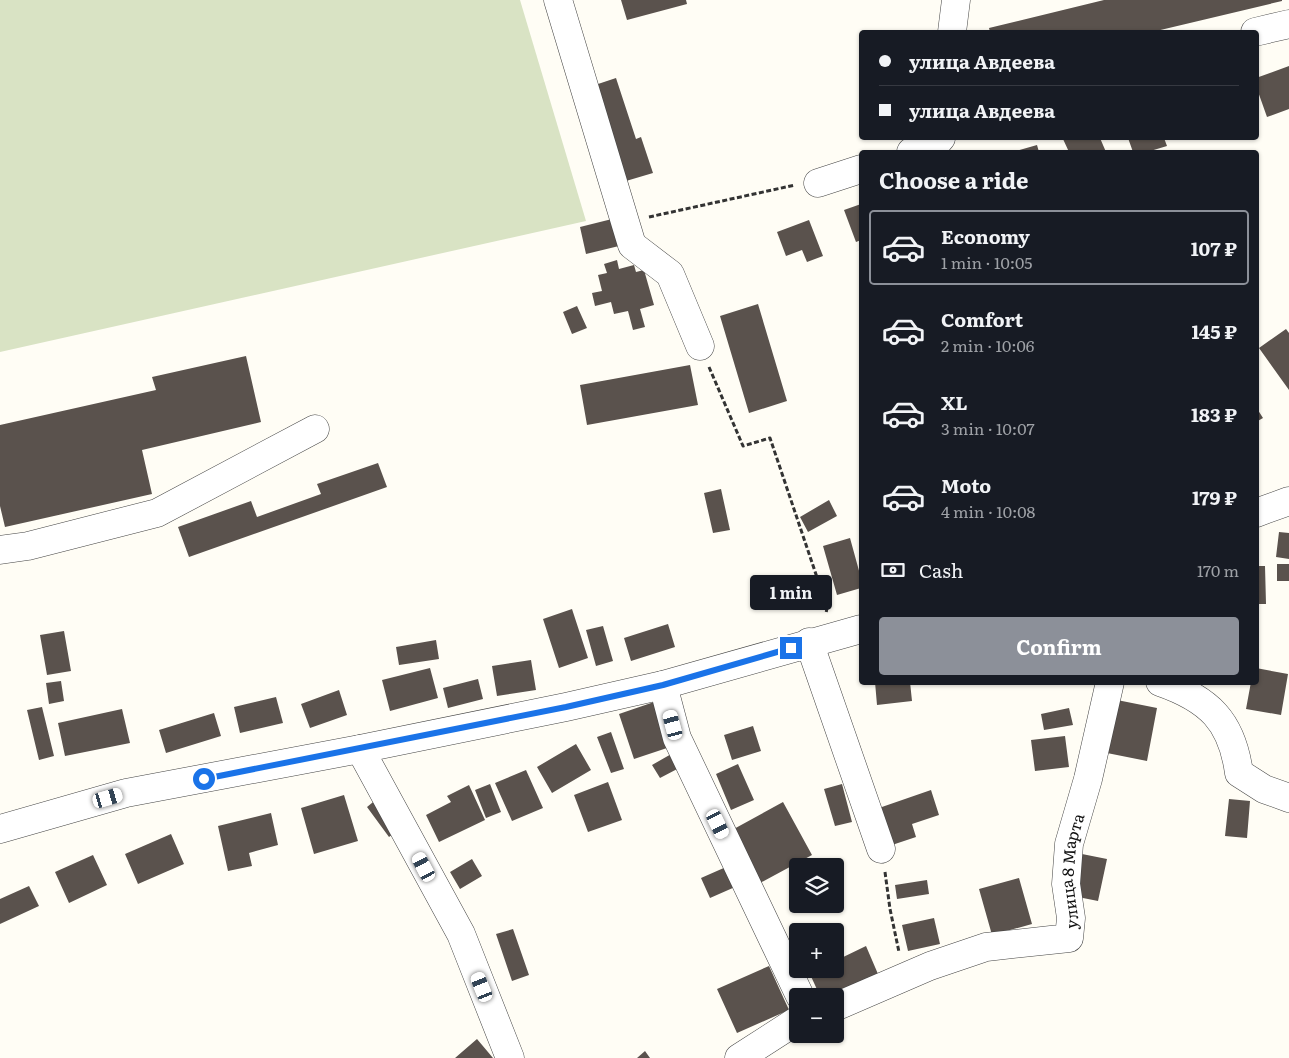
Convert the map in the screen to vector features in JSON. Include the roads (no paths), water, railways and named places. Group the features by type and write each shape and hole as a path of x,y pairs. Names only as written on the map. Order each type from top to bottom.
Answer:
{"street":[{"path":"558,0 632,245 670,274 700,346"},
{"path":"952,30 956,0"},
{"path":"1259,31 1289,24"},
{"path":"918,150 934,145 939,140"},
{"path":"818,183 859,170"},
{"path":"0,550 28,546 157,513 315,429"},
{"path":"1259,512 1289,501"},
{"path":"0,829 126,793 360,749 663,685 816,640 859,629"},
{"path":"816,640 881,849"},
{"path":"663,685 677,738 796,988"},
{"name":"улица 8 Марта","path":"844,1002 930,966 986,948 1069,938 1071,918 1066,884 1069,844 1088,779 1109,685"},
{"path":"1169,685 1180,689 1216,714 1228,730 1236,752 1239,773 1264,788 1289,798"},
{"path":"360,749 460,934 510,1058"},
{"path":"739,1058 789,1026"}]}
